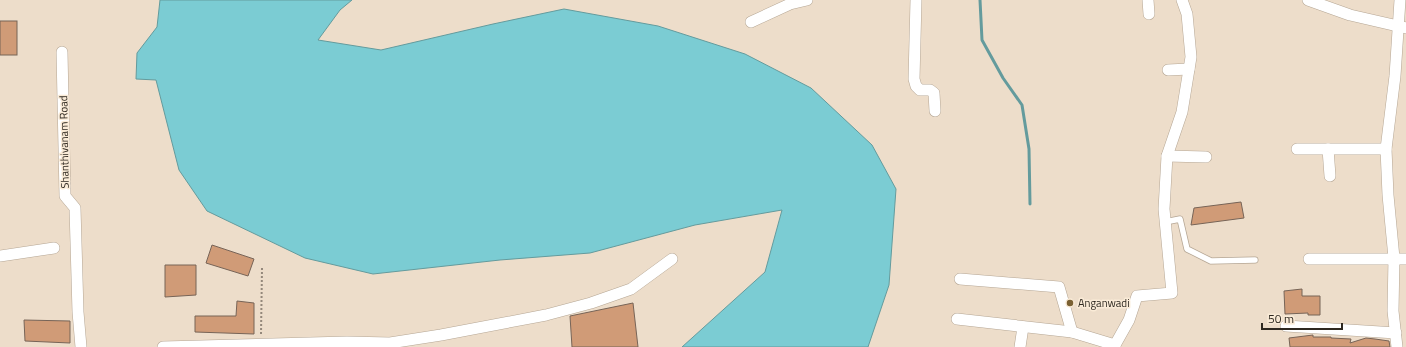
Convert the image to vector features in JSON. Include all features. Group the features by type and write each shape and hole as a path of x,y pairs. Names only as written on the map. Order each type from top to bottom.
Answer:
{"street":[{"path":"751,22 790,4 808,0"},
{"path":"916,0 914,79 916,86 920,90 930,90 934,93 935,111"},
{"path":"1148,0 1149,14"},
{"path":"958,319 1072,332 1115,346 1129,320 1137,296 1172,293 1164,210 1167,156 1182,112 1191,57 1187,14 1182,0"},
{"path":"1308,0 1350,15 1402,27"},
{"path":"1398,347 1393,311 1394,258 1388,195 1386,149 1402,27 1400,0"},
{"name":"Shanthivanam Road","path":"62,52 65,196 75,208 78,312 81,347"},
{"path":"1168,70 1189,69"},
{"path":"1297,149 1386,149"},
{"path":"1328,149 1330,176"},
{"path":"1167,156 1206,157"},
{"path":"0,256 54,248"},
{"path":"163,347 347,342 390,343 523,319 591,303 631,289 672,259"},
{"path":"1309,259 1406,259"},
{"path":"960,279 1059,287 1072,332"},
{"path":"1020,347 1023,326"},
{"path":"1286,326 1396,334"}],"lane":[{"path":"1165,222 1180,219 1187,249 1211,261 1255,260"}],"path":[{"path":"261,345 262,268"}],"water":[{"path":"160,0 352,0 340,10 318,40 381,50 564,9 658,26 745,54 811,88 872,145 896,189 889,285 868,347 682,347 765,272 782,210 695,225 590,253 500,260 373,274 305,258 207,211 179,170 156,80 136,79 137,53 157,27"}],"building":[{"path":"0,21 17,21 17,55 0,55"},
{"path":"1241,202 1244,218 1191,225 1194,208"},
{"path":"212,245 254,259 248,276 206,263"},
{"path":"165,265 196,265 196,295 165,297"},
{"path":"1302,289 1302,296 1320,296 1320,315 1308,315 1308,313 1285,314 1284,291"},
{"path":"237,301 254,303 254,334 195,332 195,316 236,316"},
{"path":"633,303 638,347 572,347 570,316"},
{"path":"24,320 70,321 70,343 25,341"},
{"path":"1313,335 1313,337 1351,339 1350,343 1366,338 1389,341 1390,347 1290,347 1289,338"}],"waterway":[{"path":"980,0 982,40 1003,78 1022,105 1029,149 1030,204"}],"place":[{"name":"Anganwadi","path":"1070,303"}]}
